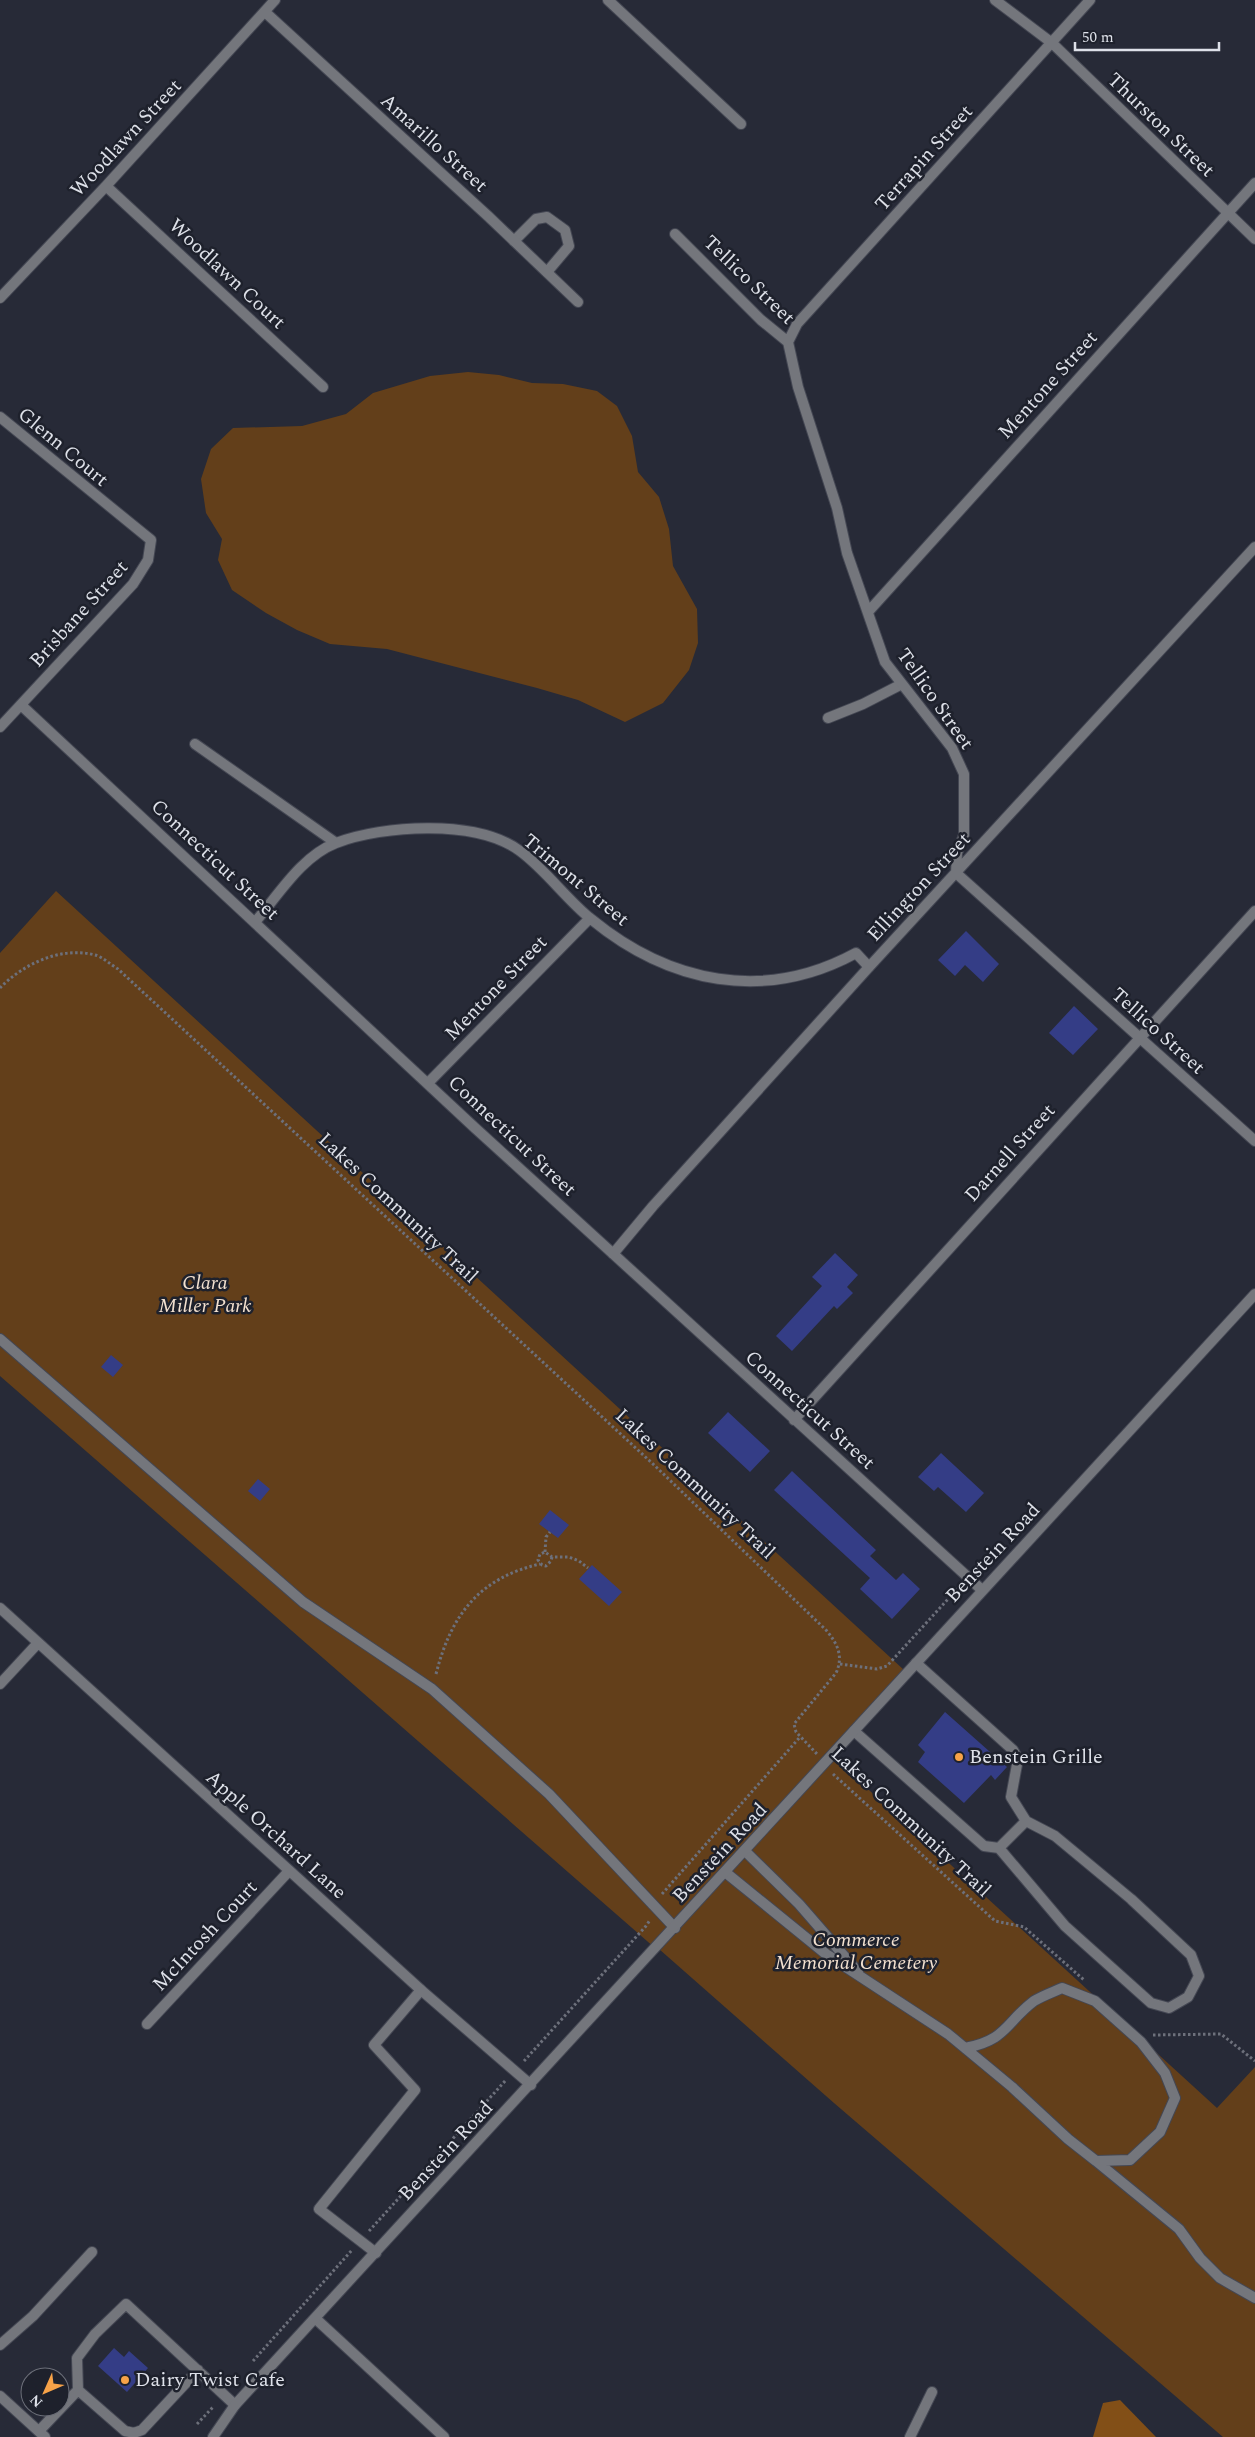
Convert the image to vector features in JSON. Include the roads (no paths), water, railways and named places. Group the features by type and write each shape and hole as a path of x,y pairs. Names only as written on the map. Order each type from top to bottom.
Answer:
{"street":[{"name":"Woodlawn Street","path":"0,298 106,186 275,0"},
{"path":"608,0 741,124"},
{"name":"Thurston Street","path":"995,0 1052,42 1226,214 1255,240"},
{"name":"Terrapin Street","path":"788,342 797,324 1090,0"},
{"name":"Amarillo Street","path":"265,12 514,240 578,302"},
{"name":"Mentone Street","path":"868,612 1255,182"},
{"name":"Woodlawn Court","path":"106,186 323,387"},
{"path":"514,240 536,219 547,217 565,230 569,246 547,272"},
{"name":"Tellico Street","path":"675,234 761,320 788,342 798,387 837,508 847,553 885,662 900,685 948,742 964,774 964,835 958,853 956,873 1255,1141"},
{"name":"Glenn Court","path":"0,417 104,503"},
{"name":"Brisbane Street","path":"0,727 133,584 148,560 151,540 104,503"},
{"name":"Ellington Street","path":"613,1254 653,1206 869,967 1255,547"},
{"path":"828,718 863,704 900,685"},
{"name":"Connecticut Street","path":"21,705 613,1254 982,1590"},
{"path":"195,744 336,843"},
{"name":"Trimont Street","path":"256,921 302,867 322,848 356,835 396,828 447,829 487,836 519,850 590,918 626,945 681,972 725,981 778,980 838,963 856,954 869,967"},
{"name":"Darnell Street","path":"794,1420 1255,911"},
{"name":"Mentone Street","path":"428,1083 590,918"},
{"name":"Benstein Road","path":"213,2437 236,2405 826,1764 982,1590 1255,1294"},
{"path":"0,1339 303,1602 432,1689 549,1794 675,1928"},
{"name":"Apple Orchard Lane","path":"0,1608 288,1871 531,2085"},
{"path":"0,1684 38,1643"},
{"path":"854,1731 984,1846 999,1848 1065,1926 1151,2003 1168,2008 1188,1997 1200,1976 1191,1955 1131,1899 1055,1836 1026,1821 1023,1813 1011,1797 1018,1759 1013,1750 916,1663"},
{"path":"999,1848 1026,1821"},
{"path":"745,1851 799,1904 843,1952 862,1977"},
{"name":"McIntosh Court","path":"147,2024 288,1871"},
{"path":"725,1872 826,1954 965,2048 1012,2087 1068,2140 1179,2229 1200,2258 1220,2278 1255,2298"},
{"path":"965,2048 987,2044 1005,2030 1034,2001 1062,1988 1095,2001 1141,2042 1165,2073 1175,2098 1160,2132 1130,2160 1096,2161"},
{"path":"376,2253 319,2208 415,2090 374,2045 421,1990"},
{"path":"0,2345 33,2316 92,2252"},
{"path":"0,2396 42,2434 78,2390 77,2358 95,2334 126,2304 236,2405"},
{"path":"316,2318 444,2437"},
{"path":"78,2390 125,2431 134,2433 142,2430 198,2370"},
{"path":"910,2437 932,2392"}],"place":[{"name":"Benstein Grille","path":"959,1757"},
{"name":"Dairy Twist Cafe","path":"125,2380"}],"park label":[{"name":"Clara Miller Park","path":"205,1294"},
{"name":"Commerce Memorial Cemetery","path":"856,1952"}]}
